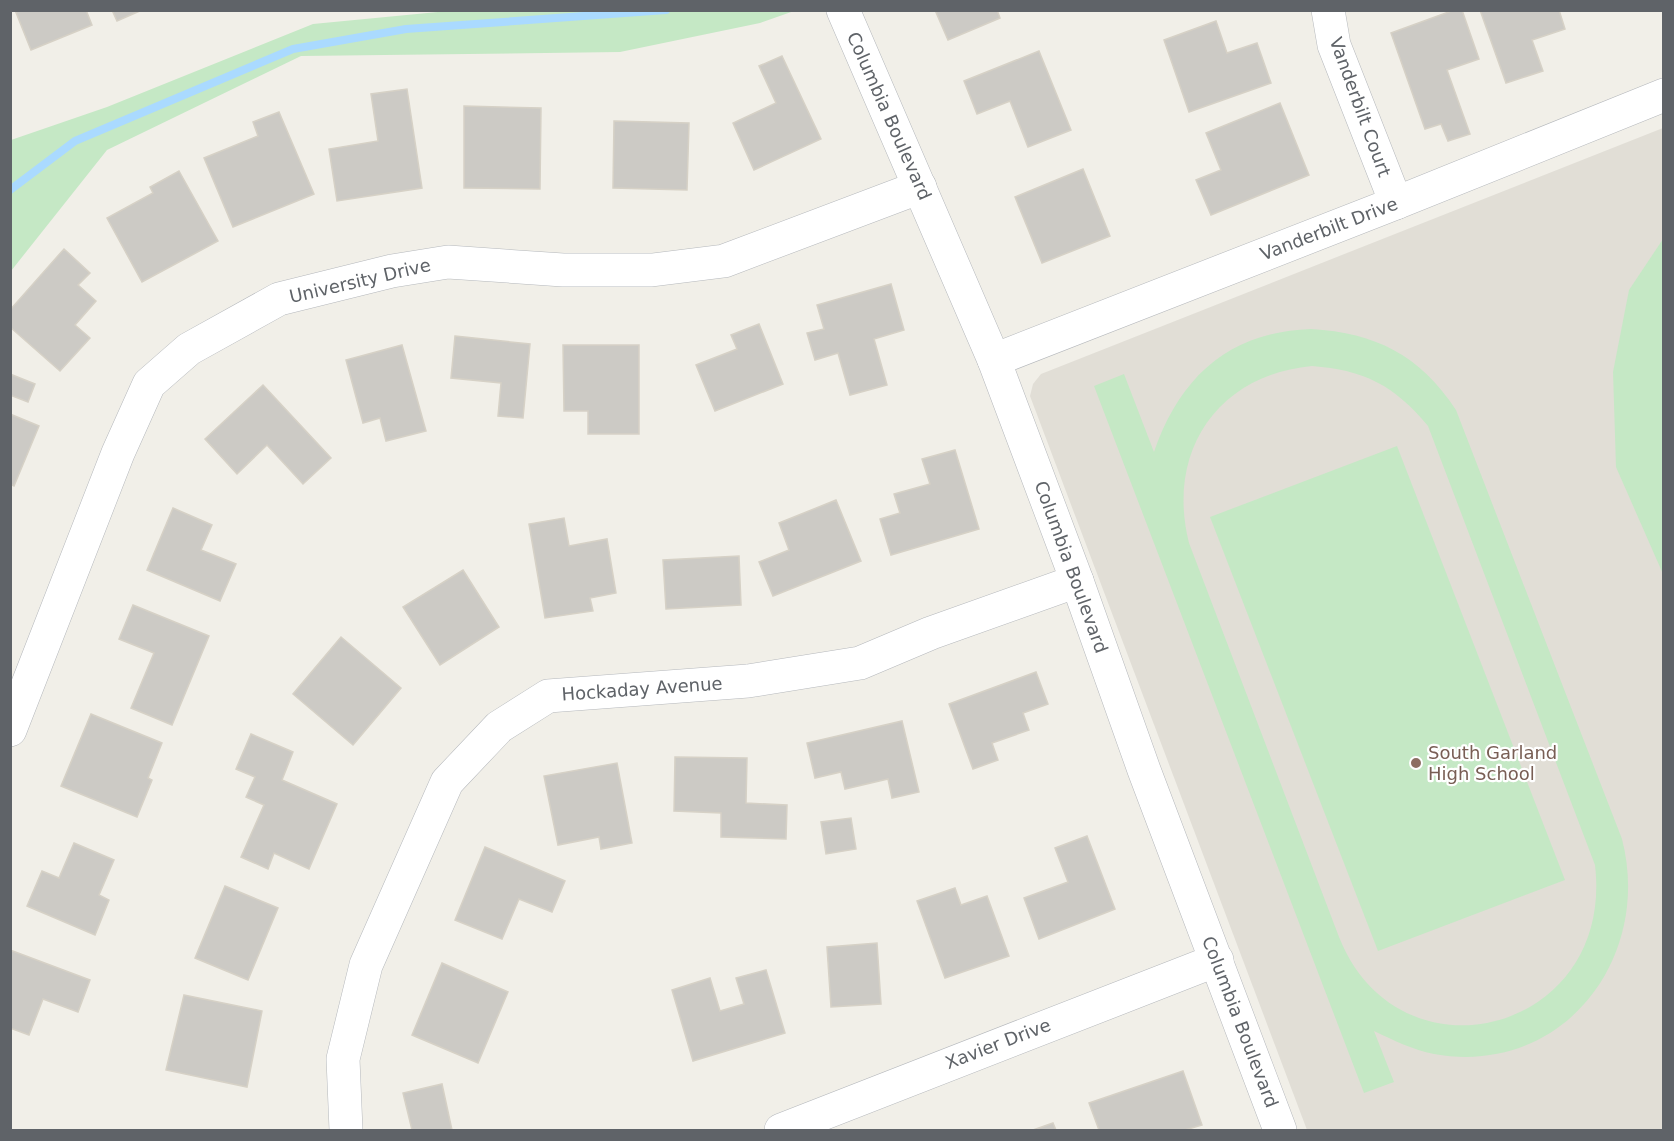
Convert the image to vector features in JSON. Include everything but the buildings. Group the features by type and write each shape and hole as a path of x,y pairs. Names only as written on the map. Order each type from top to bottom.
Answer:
{"street":[{"name":"Columbia Boulevard","path":"843,10 994,360 1077,581 1144,770 1280,1131"},
{"name":"Vanderbilt Court","path":"1328,10 1334,45 1396,203"},
{"name":"Vanderbilt Drive","path":"994,360 1396,203 1664,95"},
{"name":"University Drive","path":"10,730 118,453 149,384 189,349 279,299 392,271 448,262 562,270 652,270 724,261 920,186"},
{"name":"Hockaday Avenue","path":"346,1131 343,1059 366,965 447,782 499,727 548,696 748,681 860,663 931,633 1077,581"},
{"name":"Xavier Drive","path":"780,1131 1216,960"}],"shaded area":[{"name":"South Garland High School","path":"1663,128 1663,1130 1307,1130 1030,396 1033,384 1041,374"}],"green space":[{"path":"448,11 794,11 760,23 620,52 301,56 107,150 11,271 11,140 107,107 313,24"},
{"path":"1663,239 1664,574 1616,467 1613,372 1629,290"},
{"path":"1311,329 1334,331 1376,342 1394,350 1427,375 1456,410 1622,839 1628,884 1624,926 1610,966 1588,1000 1558,1028 1522,1047 1480,1056 1434,1054 1374,1031 1394,1082 1364,1093 1094,386 1124,374 1154,452 1165,425 1193,381 1232,349 1282,332","holes":["1312,366 1331,368 1377,382 1403,400 1428,426 1595,865 1592,923 1572,968 1539,1001 1497,1021 1452,1025 1407,1013 1368,984 1339,937 1189,543 1184,510 1185,478 1193,449 1206,424 1225,402 1249,385 1278,372"]},
{"path":"1397,446 1565,880 1378,951 1210,517"}],"waterway":[{"path":"10,190 75,141 293,49 406,29 666,10"}],"place":[{"name":"South Garland High School","path":"1416,763"}]}
